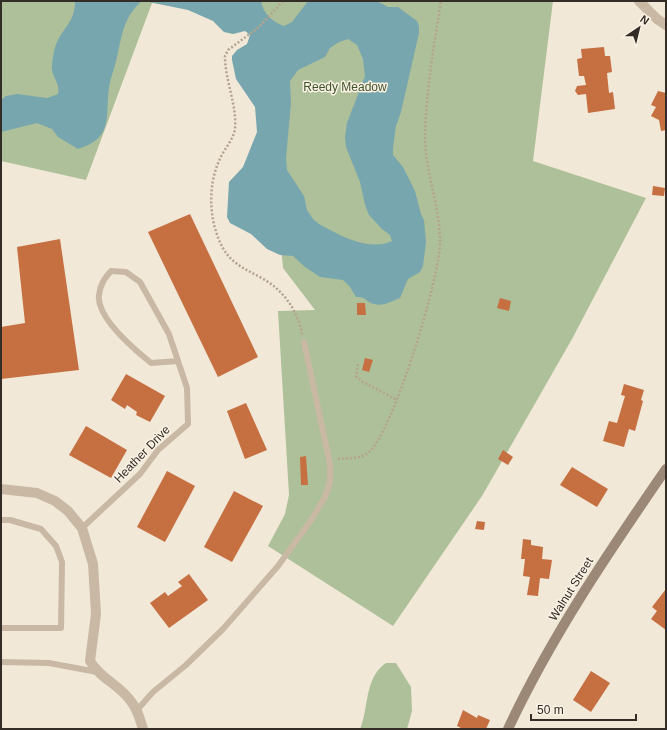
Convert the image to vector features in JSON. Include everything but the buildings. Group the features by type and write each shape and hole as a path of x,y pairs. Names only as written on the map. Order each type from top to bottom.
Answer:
{"main road":[{"name":"Walnut Street","path":"508,729 529,684 578,601 666,469"}],"street":[{"path":"639,1 657,19 666,25"},
{"path":"1,489 37,493 55,501 68,511 82,528 93,564 96,614 90,660 97,672 120,689 130,700 137,710 143,729"}],"lane":[{"name":"Heather Drive","path":"82,528 140,474 158,450 188,424 187,388 178,361 169,334 140,282 126,272 111,271 102,282 98,297 105,318 137,351 151,363 178,361"},
{"path":"137,710 152,692 186,665 223,629 278,566 312,519 325,497 330,482 329,460 304,342"},
{"path":"1,520 10,520 40,529 56,546 62,562 61,628 1,628"},
{"path":"1,662 49,662 97,672"}],"path":[{"path":"282,1 273,13 247,38 228,50 225,56 235,116 235,130 219,160 212,183 212,207 215,228 224,250 237,264 266,280 288,300 301,328 304,342"},
{"path":"329,460 363,456 378,443 397,400 433,286 440,253 439,229 427,157 426,135 433,48 441,1"},
{"path":"358,364 356,376 363,382 397,400"}],"green space":[{"name":"Reedy Meadow","path":"1,1 553,1 533,161 646,198 572,339 482,496 393,626 268,546 285,514 289,495 278,311 315,310 283,268 264,50 234,9 152,3 86,180 1,161"},
{"path":"386,663 396,663 411,687 412,711 407,729 360,729 370,685 379,669"}],"water":[{"path":"75,1 142,1 130,14 124,29 110,85 106,125 103,133 90,144 78,149 58,137 52,129 37,123 1,132 1,100 6,96 17,94 47,98 58,94 59,90 52,69 54,52 58,40 72,18 75,8"},
{"path":"144,1 261,1 266,13 276,22 284,26 292,22 308,1 377,1 388,7 398,7 417,21 419,33 401,112 396,126 393,155 403,167 415,191 424,220 426,242 423,266 420,272 408,279 400,298 377,305 363,298 356,297 350,287 343,280 320,277 305,267 293,256 280,255 267,249 251,234 230,223 227,217 229,182 243,167 257,132 255,107 236,79 232,60 232,56 237,50 247,44 250,35 245,31 233,34 224,32 213,21 188,10","holes":["348,39 357,45 363,59 365,76 347,123 345,137 346,147 360,182 365,205 369,215 390,235 392,241 374,245 354,241 319,224 313,219 307,210 304,196 287,170 286,158 291,103 290,81 298,70 325,57 330,48 339,42"]}]}
